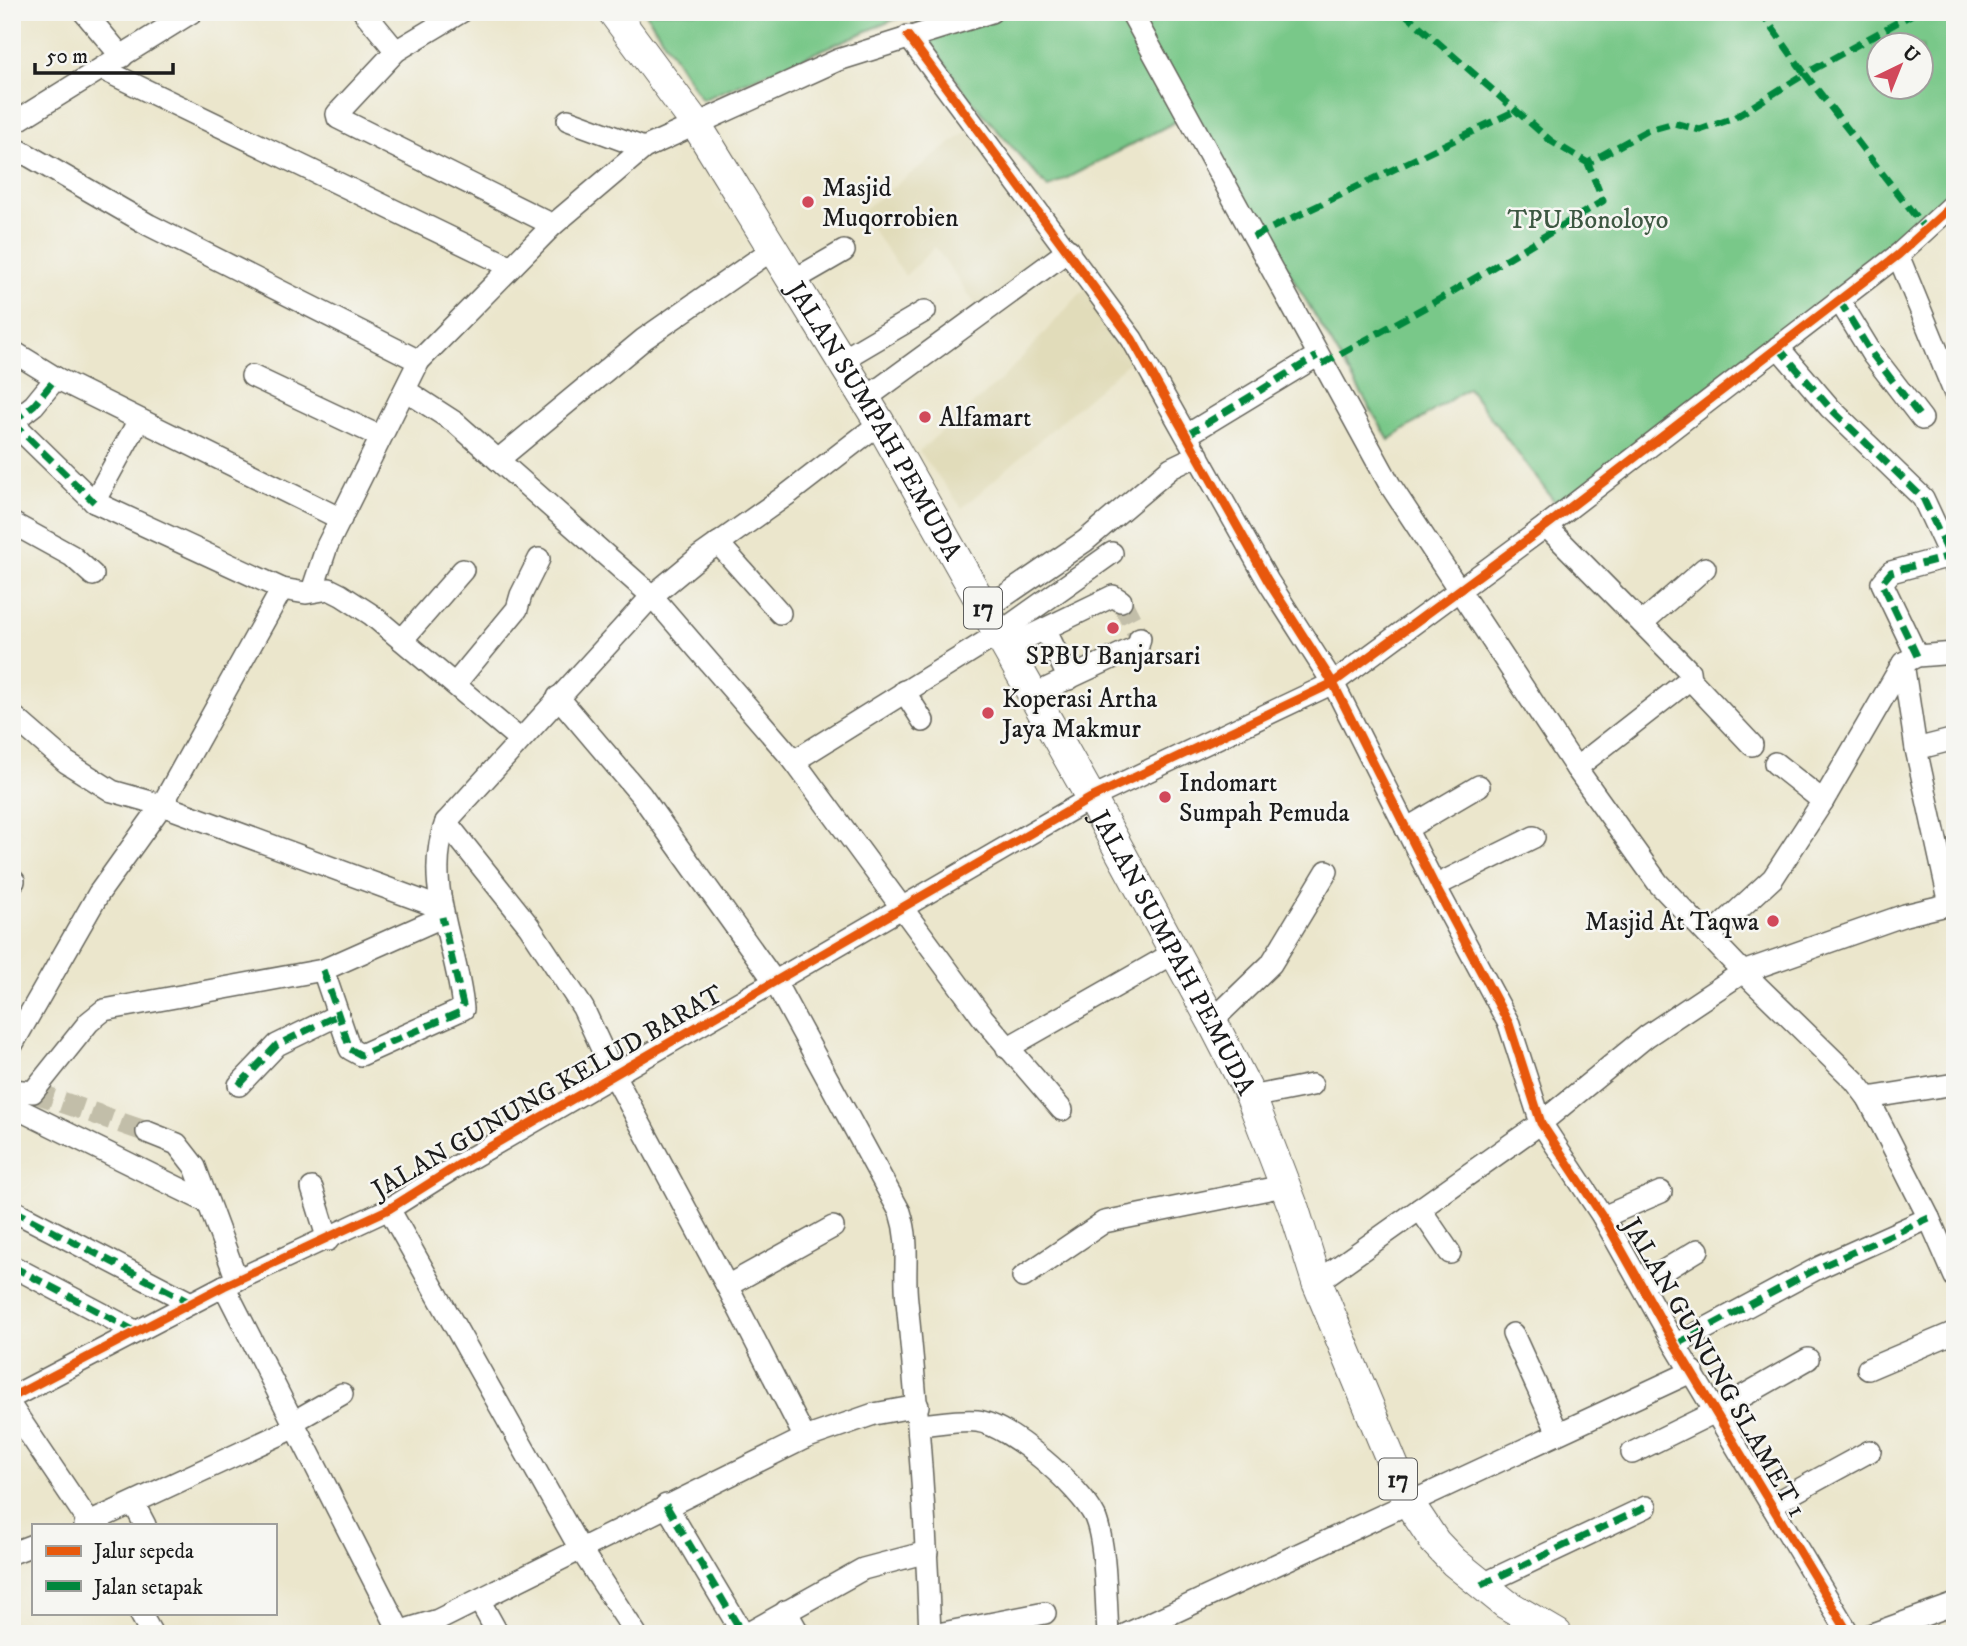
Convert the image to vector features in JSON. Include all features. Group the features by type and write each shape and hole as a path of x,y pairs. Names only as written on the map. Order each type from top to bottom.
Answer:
{"highway":[{"name":"JALAN SUMPAH PEMUDA","path":"613,13 696,124 872,411 1091,798 1212,1021 1251,1097 1315,1275 1409,1503 1434,1542 1481,1585 1557,1634"}],"street":[{"path":"84,12 122,57"},
{"path":"12,124 192,12"},
{"path":"364,12 396,51"},
{"path":"461,12 396,51 337,114 338,118 553,225"},
{"path":"312,591 327,546 379,436 419,361 553,225 644,148 838,60 991,12"},
{"path":"1132,12 1317,356 1390,485 1457,592 1651,876 1743,972 1855,1081 1868,1098 1929,1218 1948,1243 1955,1278"},
{"name":"JALAN GUNUNG SLAMET 1","path":"908,36 1132,338 1268,581 1333,683 1434,886 1504,1014 1541,1123 1603,1217 1675,1345 1849,1634"},
{"path":"102,69 510,267"},
{"path":"568,120 644,148"},
{"path":"12,146 149,225 419,361"},
{"name":"JALAN GUNUNG KELUD BARAT","path":"12,1397 231,1283 328,1240 389,1209 1091,798 1333,683 1546,526 1779,348 1898,255 1955,203"},
{"path":"498,460 644,340 773,249"},
{"path":"323,970 350,1049 361,1055 463,1009 441,912 441,836 446,822 652,596 1069,250"},
{"path":"792,281 844,251"},
{"path":"1898,255 1953,389"},
{"path":"1839,300 1872,354 1922,419"},
{"path":"840,361 925,311"},
{"path":"1315,1275 1420,1209 1541,1123 1647,1035 1743,972 1905,915 1952,904 1916,749 1910,659 1882,583 1891,572 1952,561 1931,512 1909,484 1821,399 1779,348"},
{"path":"12,351 56,378 341,519"},
{"path":"1186,435 1317,356"},
{"path":"252,376 379,436"},
{"path":"56,378 34,405 12,422 94,502 282,589 329,589 341,595 402,640 519,739"},
{"path":"405,390 456,423 652,596 794,761 1007,1048 1062,1110"},
{"path":"94,502 139,420"},
{"path":"996,631 1085,541 1171,468 1198,455"},
{"path":"12,523 72,556 93,575"},
{"path":"1546,526 1689,671 1690,678 1752,746"},
{"path":"718,543 780,613"},
{"path":"794,761 1112,553"},
{"path":"455,684 517,609 539,559"},
{"path":"1642,622 1705,568"},
{"path":"402,640 463,570"},
{"path":"12,1045 94,903 162,805 282,589"},
{"path":"996,631 1045,629 1113,596 1121,601"},
{"path":"1045,629 1069,679"},
{"path":"1033,695 1138,646 1140,638"},
{"path":"1910,659 1955,653"},
{"path":"1710,936 1773,878 1910,659"},
{"path":"1576,768 1690,678"},
{"path":"904,691 923,721"},
{"path":"558,697 640,795 775,982 900,1212 908,1236 905,1284 918,1416 930,1634"},
{"path":"12,715 66,762 112,791 162,805 441,912"},
{"path":"1916,749 1955,739"},
{"path":"1775,763 1823,801"},
{"path":"1406,829 1479,786"},
{"path":"446,822 529,926 583,1008 614,1075 727,1286 804,1438"},
{"path":"1434,886 1534,837"},
{"path":"1212,1021 1271,964 1327,871"},
{"path":"12,1090 33,1092 89,1022 104,1010 323,970 441,912"},
{"path":"1007,1048 1174,953"},
{"path":"239,1085 277,1045 338,1015"},
{"path":"1868,1098 1955,1084"},
{"path":"1251,1097 1312,1085"},
{"path":"12,1107 207,1202"},
{"path":"146,1132 177,1143 195,1167 231,1283 295,1425 397,1632 428,1624 804,1438 874,1414 977,1421 1003,1429 1024,1443 1079,1497 1094,1517 1100,1539 1108,1634"},
{"path":"1023,1277 1104,1222 1284,1186"},
{"path":"312,1188 328,1240"},
{"path":"1603,1217 1661,1192"},
{"path":"389,1209 579,1547 636,1634"},
{"path":"1420,1209 1450,1253"},
{"path":"12,1210 191,1303"},
{"path":"1675,1345 1820,1267 1929,1218"},
{"path":"727,1286 833,1227"},
{"path":"1642,1284 1698,1250"},
{"path":"12,1266 135,1331"},
{"path":"1868,1370 1955,1332"},
{"path":"1513,1335 1558,1433"},
{"path":"1632,1453 1715,1412 1808,1359"},
{"path":"1127,1634 1693,1371"},
{"path":"91,1524 295,1425 342,1394"},
{"path":"12,1408 88,1524"},
{"path":"1771,1505 1870,1451"},
{"path":"134,1504 144,1524"},
{"path":"666,1505 745,1634 863,1569 927,1552"},
{"path":"1481,1585 1646,1507"},
{"path":"12,1553 32,1545"},
{"path":"1872,1634 1955,1605"},
{"path":"483,1607 498,1634"},
{"path":"786,1611 799,1634"},
{"path":"938,1634 1045,1613"},
{"path":"141,1614 152,1634"}],"shaded area":[{"path":"970,129 1054,250 978,308 935,247 905,276 860,212"},
{"path":"1088,285 1137,355 962,508 919,451 1003,378"}],"green space":[{"name":"TPU Bonoloyo","path":"645,12 1955,12 1955,196 1558,506 1468,388 1389,440 1194,112 1048,188 969,98 910,13 702,100"}],"tunnel":[{"path":"1121,601 1140,638"},
{"path":"33,1092 147,1132"}],"marked path":[{"path":"1403,12 1551,141 1588,163 1646,131 1674,123 1700,130 1734,118 1805,74 1761,12"},
{"path":"1916,12 1805,74 1926,230"},
{"path":"1253,237 1517,110"},
{"path":"1322,364 1440,299 1603,201 1588,163"},
{"path":"1839,300 1872,354 1922,419"},
{"path":"1778,347 1830,408 1923,498 1955,567"},
{"path":"1187,435 1317,356"},
{"path":"12,422 34,405 56,378"},
{"path":"12,422 94,502"},
{"path":"1917,656 1882,583 1891,572 1950,556"},
{"path":"323,970 350,1049 361,1055 460,1012 463,1005 442,917"},
{"path":"239,1085 277,1045 338,1015"},
{"path":"12,1210 191,1303"},
{"path":"1675,1345 1820,1267 1929,1218"},
{"path":"12,1266 135,1331"},
{"path":"666,1505 743,1634"},
{"path":"1481,1585 1646,1507"}],"cycle path":[{"path":"908,36 1132,339 1268,581 1333,683 1435,886 1509,1024 1541,1123 1603,1217 1675,1345 1849,1634"},
{"path":"12,1397 224,1286 389,1209 457,1166 1091,798 1333,683 1546,526 1898,255 1955,203"}],"place":[{"name":"Masjid Muqorrobien","path":"808,202"},
{"name":"Alfamart","path":"925,417"},
{"name":"SPBU Banjarsari","path":"1113,628"},
{"name":"Koperasi Artha Jaya Makmur","path":"988,713"},
{"name":"Indomart Sumpah Pemuda","path":"1165,797"},
{"name":"Masjid At Taqwa","path":"1773,921"}]}
